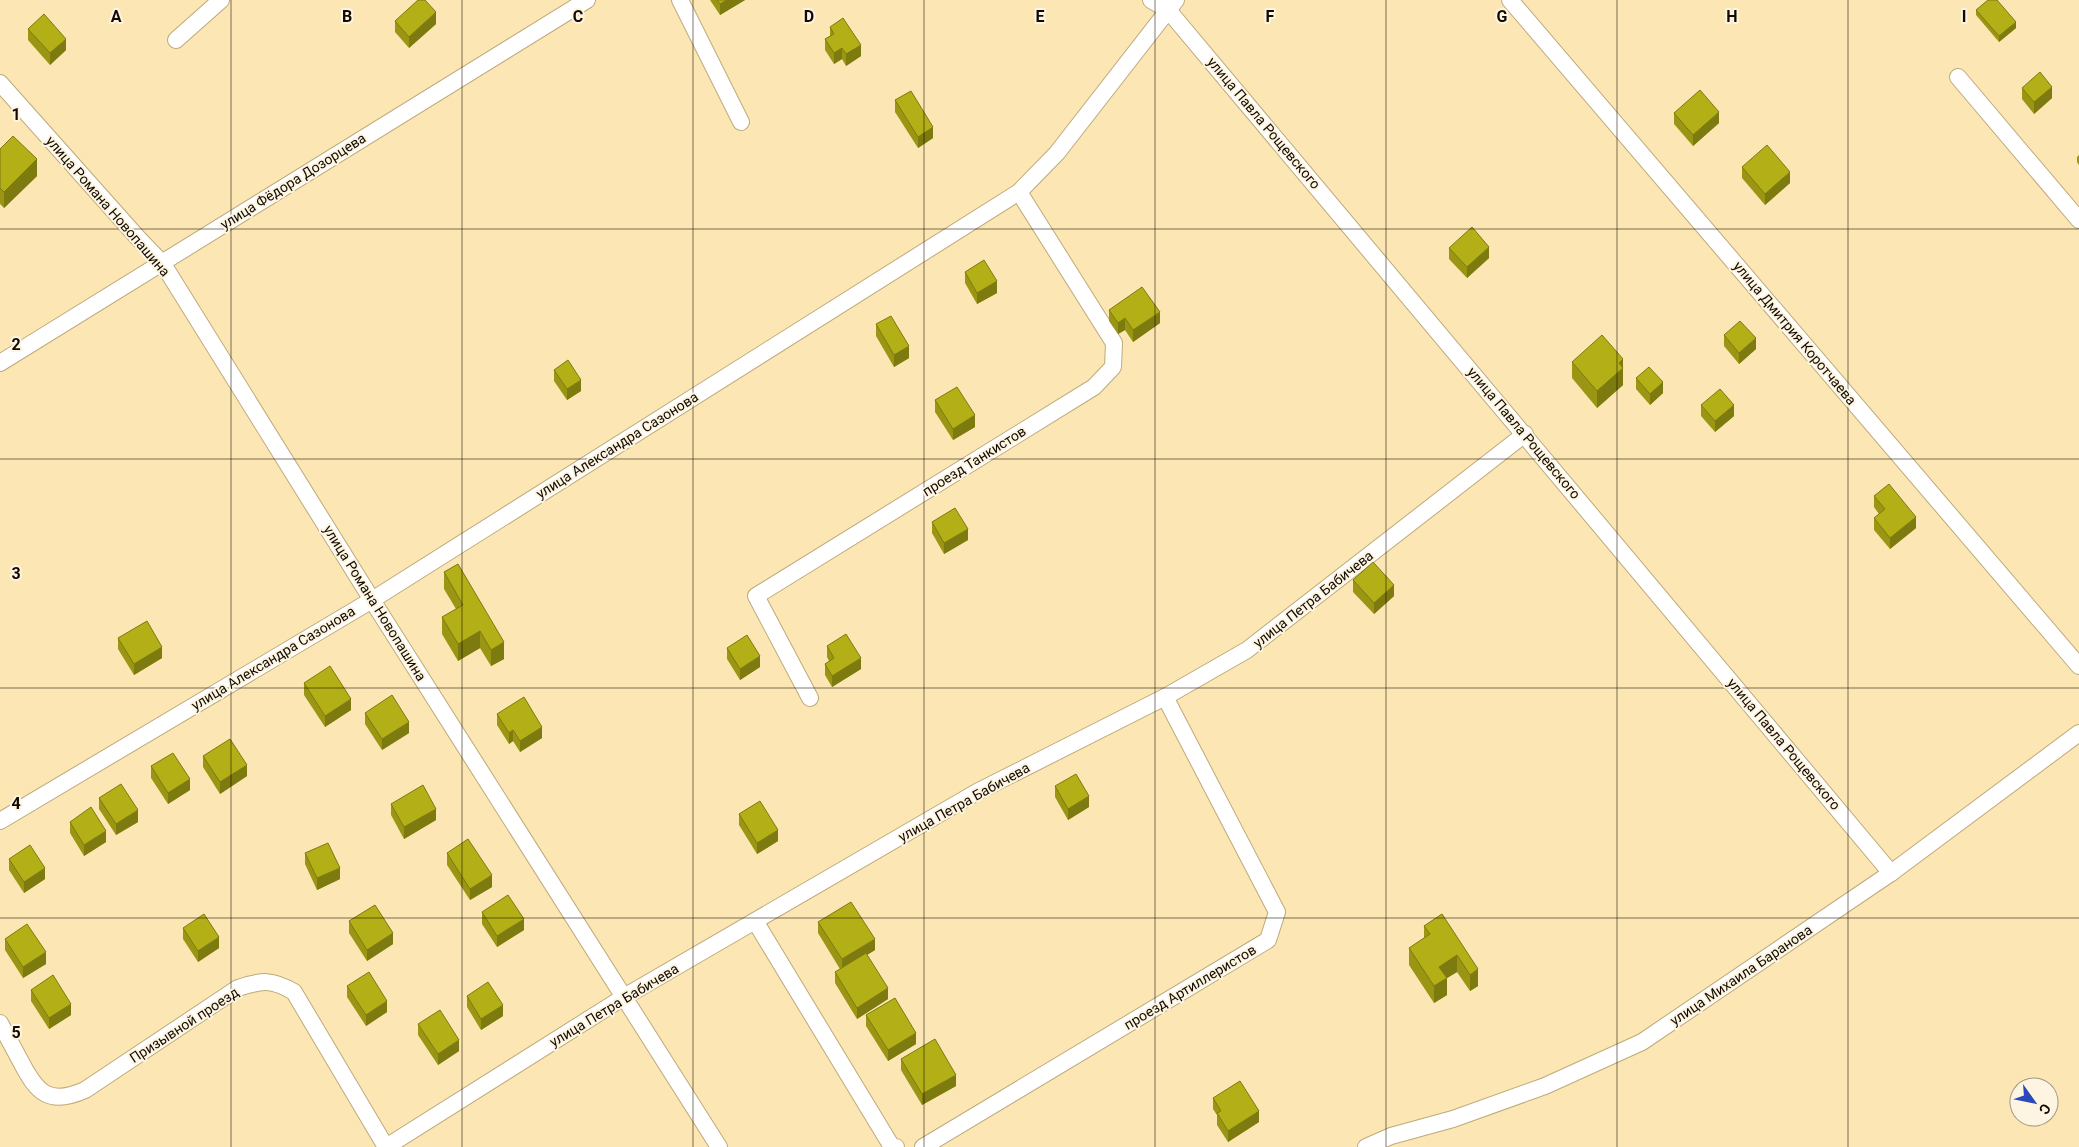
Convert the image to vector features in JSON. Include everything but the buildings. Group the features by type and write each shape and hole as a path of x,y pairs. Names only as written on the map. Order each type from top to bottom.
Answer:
{"street":[{"path":"176,40 221,0"},
{"name":"улица Фёдора Дозорцева","path":"0,363 163,264 250,207 587,0"},
{"path":"680,0 741,122"},
{"name":"улица Павла Рощевского","path":"1151,0 1172,5 1525,434 1891,874"},
{"name":"улица Дмитрия Коротчаева","path":"1510,0 2079,666"},
{"name":"улица Александра Сазонова","path":"0,821 372,600 1018,192 1057,153 1172,5"},
{"path":"1958,77 2079,220"},
{"name":"улица Романа Новопашина","path":"0,83 163,264 372,600 719,1147"},
{"name":"проезд Танкистов","path":"810,698 756,596 1094,387 1113,367 1114,342 1018,192"},
{"name":"улица Петра Бабичева","path":"386,1147 624,997 977,792 1165,697 1247,650 1525,434"},
{"name":"проезд Артиллеристов","path":"923,1147 1268,940 1277,912 1165,697"},
{"name":"улица Михаила Баранова","path":"1366,1147 1390,1136 1453,1119 1545,1086 1642,1042 1891,874 2079,733"},
{"path":"754,922 892,1147 896,1147"},
{"name":"Призывной проезд","path":"0,1023 32,1084 49,1095 70,1097 85,1090 238,988 256,982 270,982 282,985 294,992 386,1147"}]}
